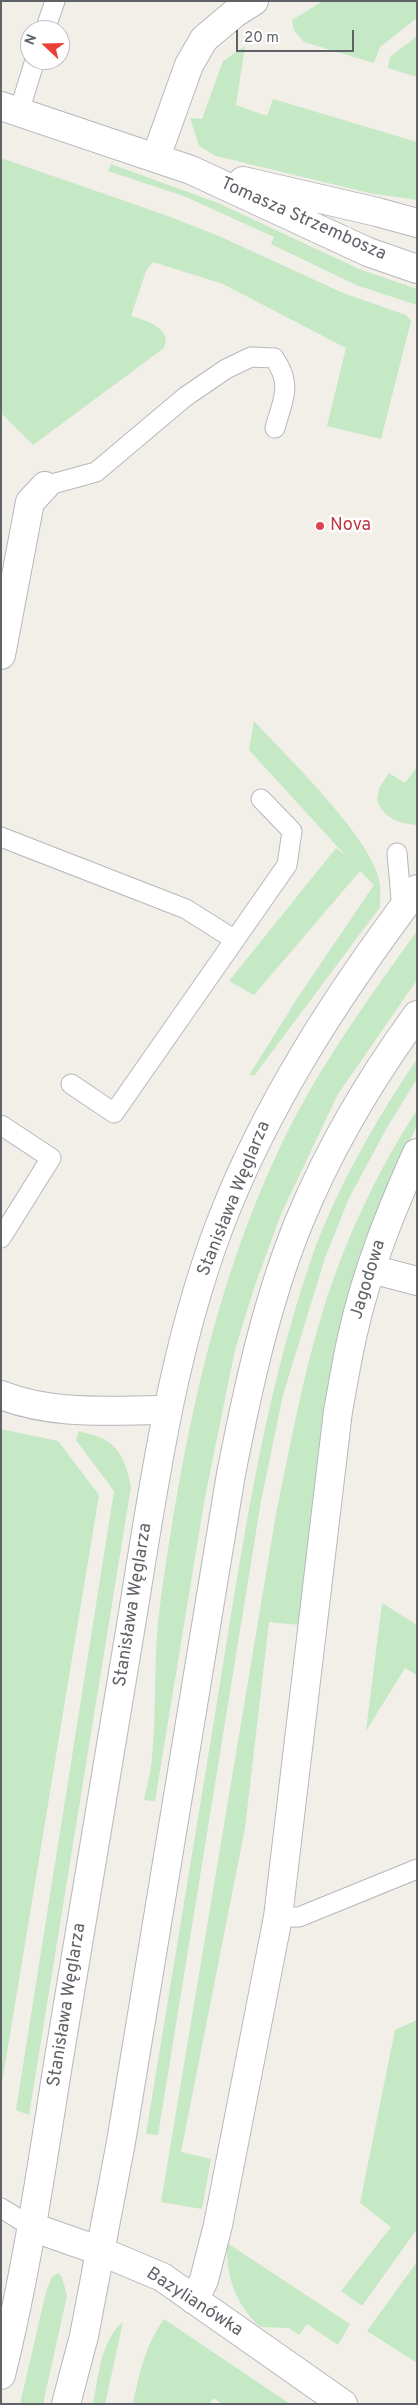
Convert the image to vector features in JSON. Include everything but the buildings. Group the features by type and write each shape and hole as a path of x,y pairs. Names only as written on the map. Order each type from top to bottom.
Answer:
{"street":[{"path":"156,157 189,65 204,39 235,13 254,1"},
{"name":"Tomasza Strzembosza","path":"10,109 191,170 368,252 417,269"},
{"name":"Tomasza Strzembosza","path":"191,170 378,212 417,223"},
{"path":"1,655 30,502 45,486"},
{"name":"Stanisława Węglarza","path":"1,2375 32,2227 167,1410 184,1342 207,1260 252,1149 294,1071 339,1000 409,899"},
{"path":"66,2404 84,2336 121,2142 226,1499 253,1368 276,1287 299,1222 312,1194 351,1118 394,1047 417,1015"},
{"name":"Jagodowa","path":"194,2300 204,2280 218,2225 278,1917 338,1411 353,1332 371,1269 392,1208 417,1153"},
{"path":"371,1269 417,1281"},
{"path":"1,1395 17,1401 66,1410 167,1410"},
{"name":"Bazylianówka","path":"32,2227 100,2251 162,2277 344,2404"}],"lane":[{"path":"48,20 55,1"},
{"path":"10,109 30,70"},
{"path":"45,486 96,472 185,397 226,369 251,358 274,358 284,372 286,389 275,428"},
{"path":"70,1084 114,1113 287,865 292,831 261,799"},
{"path":"1,837 186,909 235,940"},
{"path":"397,853 409,899"},
{"path":"1,1125 51,1158 1,1238"},
{"path":"278,1917 299,1917 417,1869"},
{"path":"1,2208 32,2227"}],"green space":[{"path":"323,1 417,1 417,18 380,47 374,63 304,42 294,30 292,20"},
{"path":"417,36 417,77 388,68 390,57"},
{"path":"245,46 236,105 267,116 273,99 417,142 417,200 369,193 216,156 199,146 190,118 202,119 223,61"},
{"path":"1,158 168,216 221,237 343,293 406,315 411,321 381,439 327,426 346,348 223,284 153,262 146,271 131,316 152,323 160,329 166,338 164,348 33,445 1,413"},
{"path":"111,164 218,203 359,269 417,289 417,305 356,285 271,244 274,237 186,197 108,171"},
{"path":"254,721 325,797 360,842 372,862 379,880 380,907 254,1076 250,1074 298,997 374,885 360,871 254,995 229,981 336,848 346,856 249,750"},
{"path":"417,767 417,825 404,823 388,816 377,801 379,788 389,773 405,783"},
{"path":"417,931 417,980 338,1094 281,1214 253,1291 235,1350 205,1497 155,1801 144,1800 150,1774 158,1624 169,1545 190,1427 218,1311 236,1254 258,1198 296,1115 345,1034"},
{"path":"417,1059 417,1079 389,1124 349,1198 325,1258 283,1395 261,1501 158,2135 146,2134 245,1530 280,1365 312,1257 332,1207 372,1130"},
{"path":"417,1110 417,1125 376,1217 355,1276 333,1362 300,1625 269,1622 245,1828 181,2152 211,2159 202,2209 161,2202 276,1514 302,1388 330,1288 351,1235 375,1183"},
{"path":"1,1429 58,1441 99,1495 1,2089"},
{"path":"79,1431 102,1438 116,1449 126,1467 131,1487 29,2115 16,2110 114,1491 76,1440"},
{"path":"382,1603 417,1625 417,1675 405,1668 366,1731"},
{"path":"417,2020 417,2229 362,2306 341,2291 391,2227 360,2203 395,2030"},
{"path":"227,2243 350,2324 338,2345 307,2324 299,2335 289,2328 260,2327 244,2309 234,2289 228,2267"},
{"path":"417,2262 417,2363 367,2331"},
{"path":"58,2273 62,2277 67,2296 43,2404 20,2404 46,2292 52,2277"},
{"path":"164,2319 290,2404 222,2404 214,2398 209,2404 133,2404 144,2359 152,2338"},
{"path":"123,2322 105,2404 93,2404 105,2349 115,2330"}],"place":[{"name":"Nova","path":"320,526"}]}
